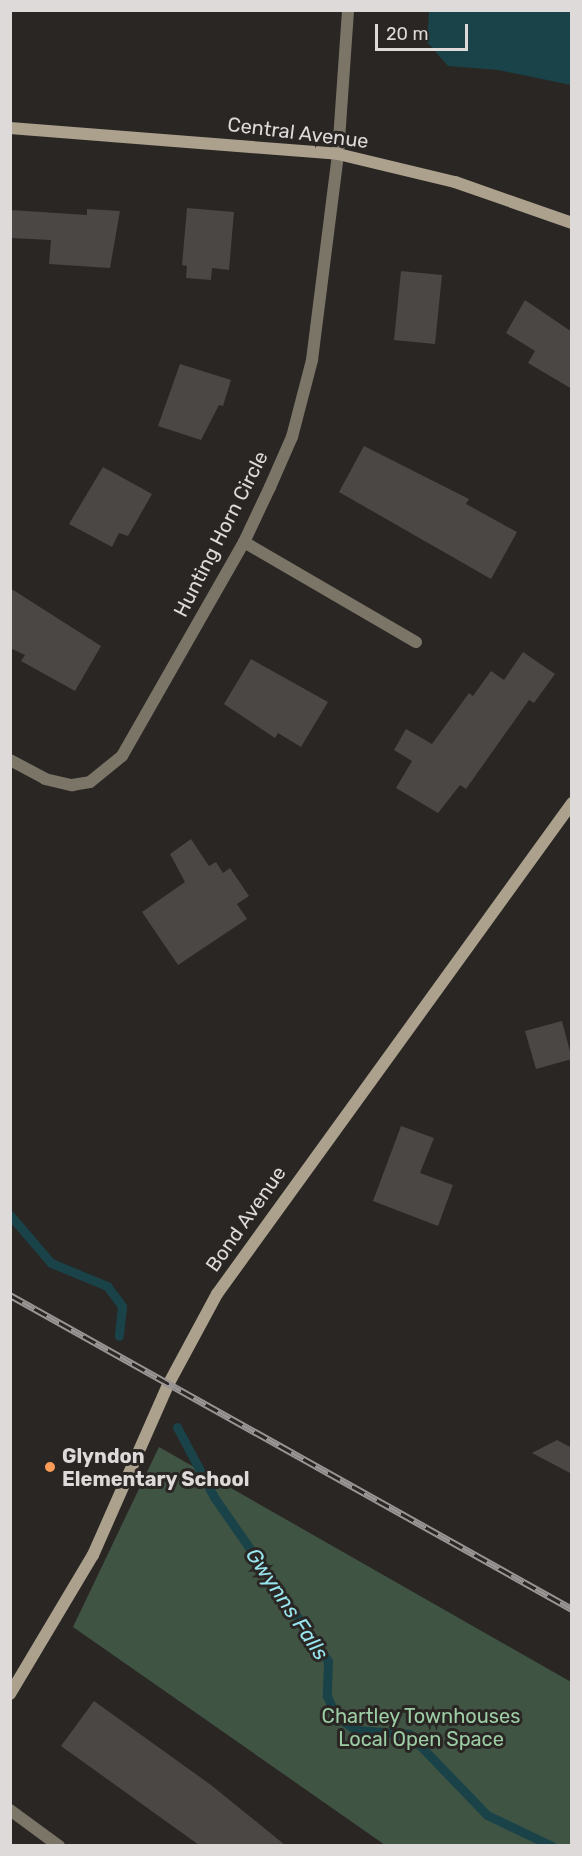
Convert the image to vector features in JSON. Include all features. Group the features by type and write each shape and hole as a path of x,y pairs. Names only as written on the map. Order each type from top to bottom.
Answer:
{"street":[{"name":"Hunting Horn Circle","path":"10,759 45,779 72,785 90,782 106,772 122,756 244,542 292,437 312,360 338,154 348,10"},
{"name":"Central Avenue","path":"10,128 338,154 455,182 572,223"},
{"path":"244,542 416,642"},
{"name":"Bond Avenue","path":"10,1694 93,1555 169,1383 217,1294 572,803"},
{"path":"10,1810 59,1845"}],"green space":[{"name":"Chartley Townhouses Local Open Space","path":"159,1447 571,1682 571,1845 385,1845 73,1627"}],"water":[{"path":"429,11 571,11 571,85 498,70 448,66 427,42"}],"building":[{"path":"187,208 234,212 229,270 212,268 211,280 186,278 187,266 182,265"},
{"path":"87,209 120,211 110,268 49,264 51,240 10,238 10,210 87,215"},
{"path":"401,271 442,275 435,344 394,340"},
{"path":"525,300 572,332 572,389 528,363 535,351 506,333"},
{"path":"180,364 231,380 223,406 219,405 201,440 158,426"},
{"path":"364,446 469,499 466,504 517,532 491,579 339,492"},
{"path":"103,467 152,494 128,536 119,533 112,547 69,524"},
{"path":"10,588 101,646 75,691 21,661 25,655 10,648"},
{"path":"523,652 555,674 534,703 529,700 466,789 460,785 438,813 396,788 412,761 394,750 406,729 432,744 469,693 473,696 491,671 504,680"},
{"path":"251,659 328,702 301,747 278,733 275,738 224,704"},
{"path":"191,839 209,866 216,862 223,873 230,868 249,896 237,904 247,919 178,965 142,912 185,882 170,854"},
{"path":"562,1021 572,1059 536,1069 525,1031"},
{"path":"401,1126 434,1138 420,1173 453,1185 438,1226 373,1201"},
{"path":"557,1440 572,1448 572,1474 532,1453"},
{"path":"94,1701 211,1785 285,1845 199,1845 61,1746"}],"waterway":[{"name":"Gwynns Falls","path":"10,1215 51,1263 107,1286 122,1306 119,1336"},
{"name":"Gwynns Falls","path":"177,1427 214,1497 328,1661 327,1696 336,1716 356,1730 409,1734 487,1815 552,1846"}],"railway":[{"path":"10,1295 572,1609"}],"place":[{"name":"Glyndon Elementary School","path":"50,1467"}]}
